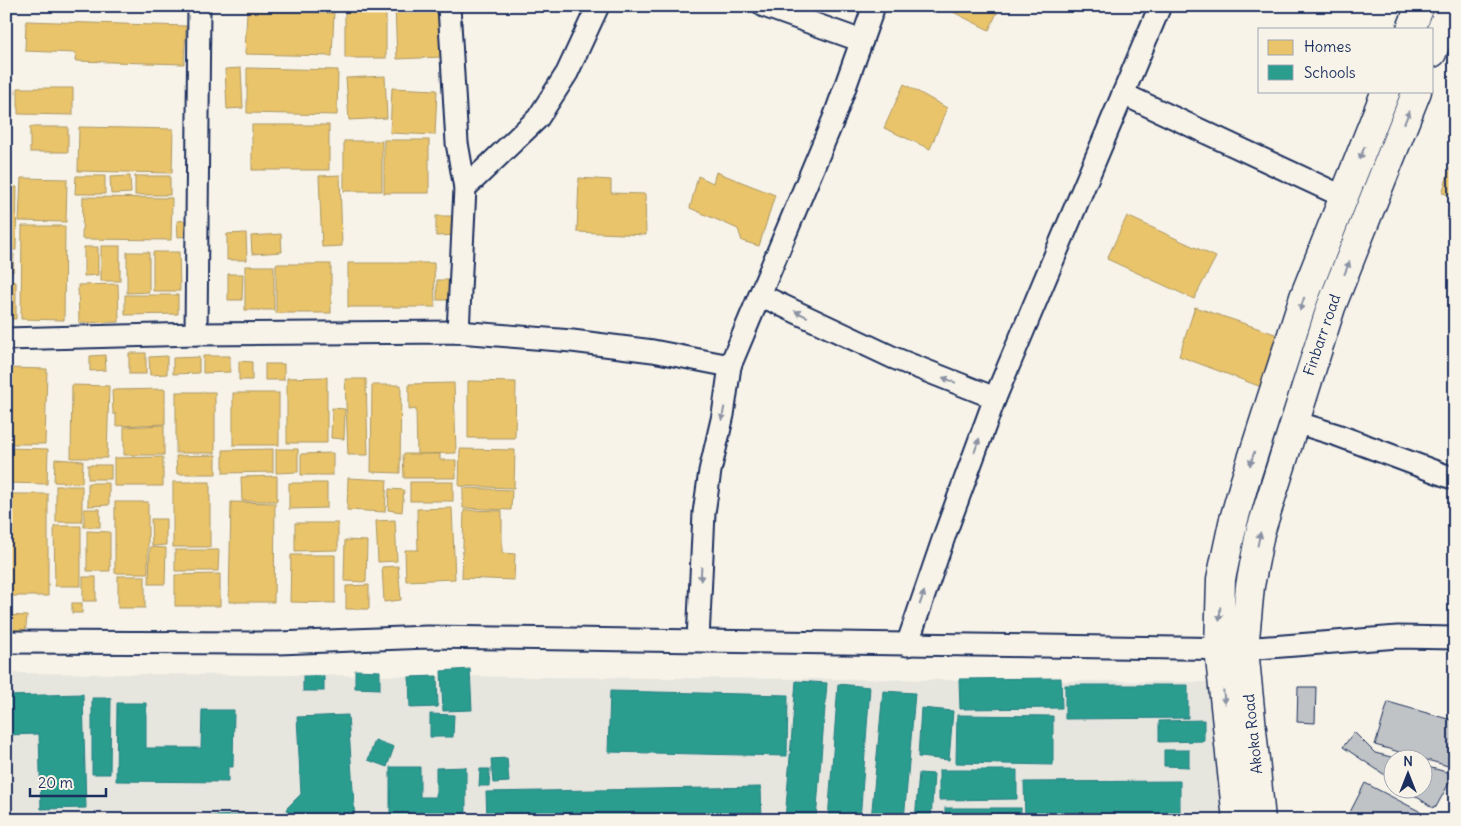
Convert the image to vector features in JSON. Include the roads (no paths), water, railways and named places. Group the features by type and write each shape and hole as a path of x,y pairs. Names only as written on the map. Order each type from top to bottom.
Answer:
{"main road":[{"path":"1411,28 1420,6"},
{"path":"1434,48 1451,6"},
{"name":"Finbarr road","path":"1232,649 1221,579 1233,523 1280,368 1304,297 1386,92"},
{"name":"Finbarr road","path":"1232,649 1250,586 1260,533 1307,378 1331,307 1417,92"},
{"path":"1232,649 1237,820"},
{"name":"Akoka Road","path":"1232,649 1261,820"}],"street":[{"path":"196,334 199,6"},
{"path":"449,6 457,143 465,188 458,332"},
{"path":"465,188 538,118 567,73 598,6"},
{"path":"764,6 862,41"},
{"path":"698,640 704,513 710,471 723,415 730,366 834,118 874,6"},
{"path":"907,644 944,534 995,398 1160,6"},
{"path":"1123,94 1344,197"},
{"path":"760,295 894,358 995,398"},
{"path":"6,339 196,334 458,332 590,343 653,351 730,366"},
{"path":"1295,422 1455,479"},
{"path":"6,642 279,643 427,637 1232,649 1398,637 1455,638"}]}
